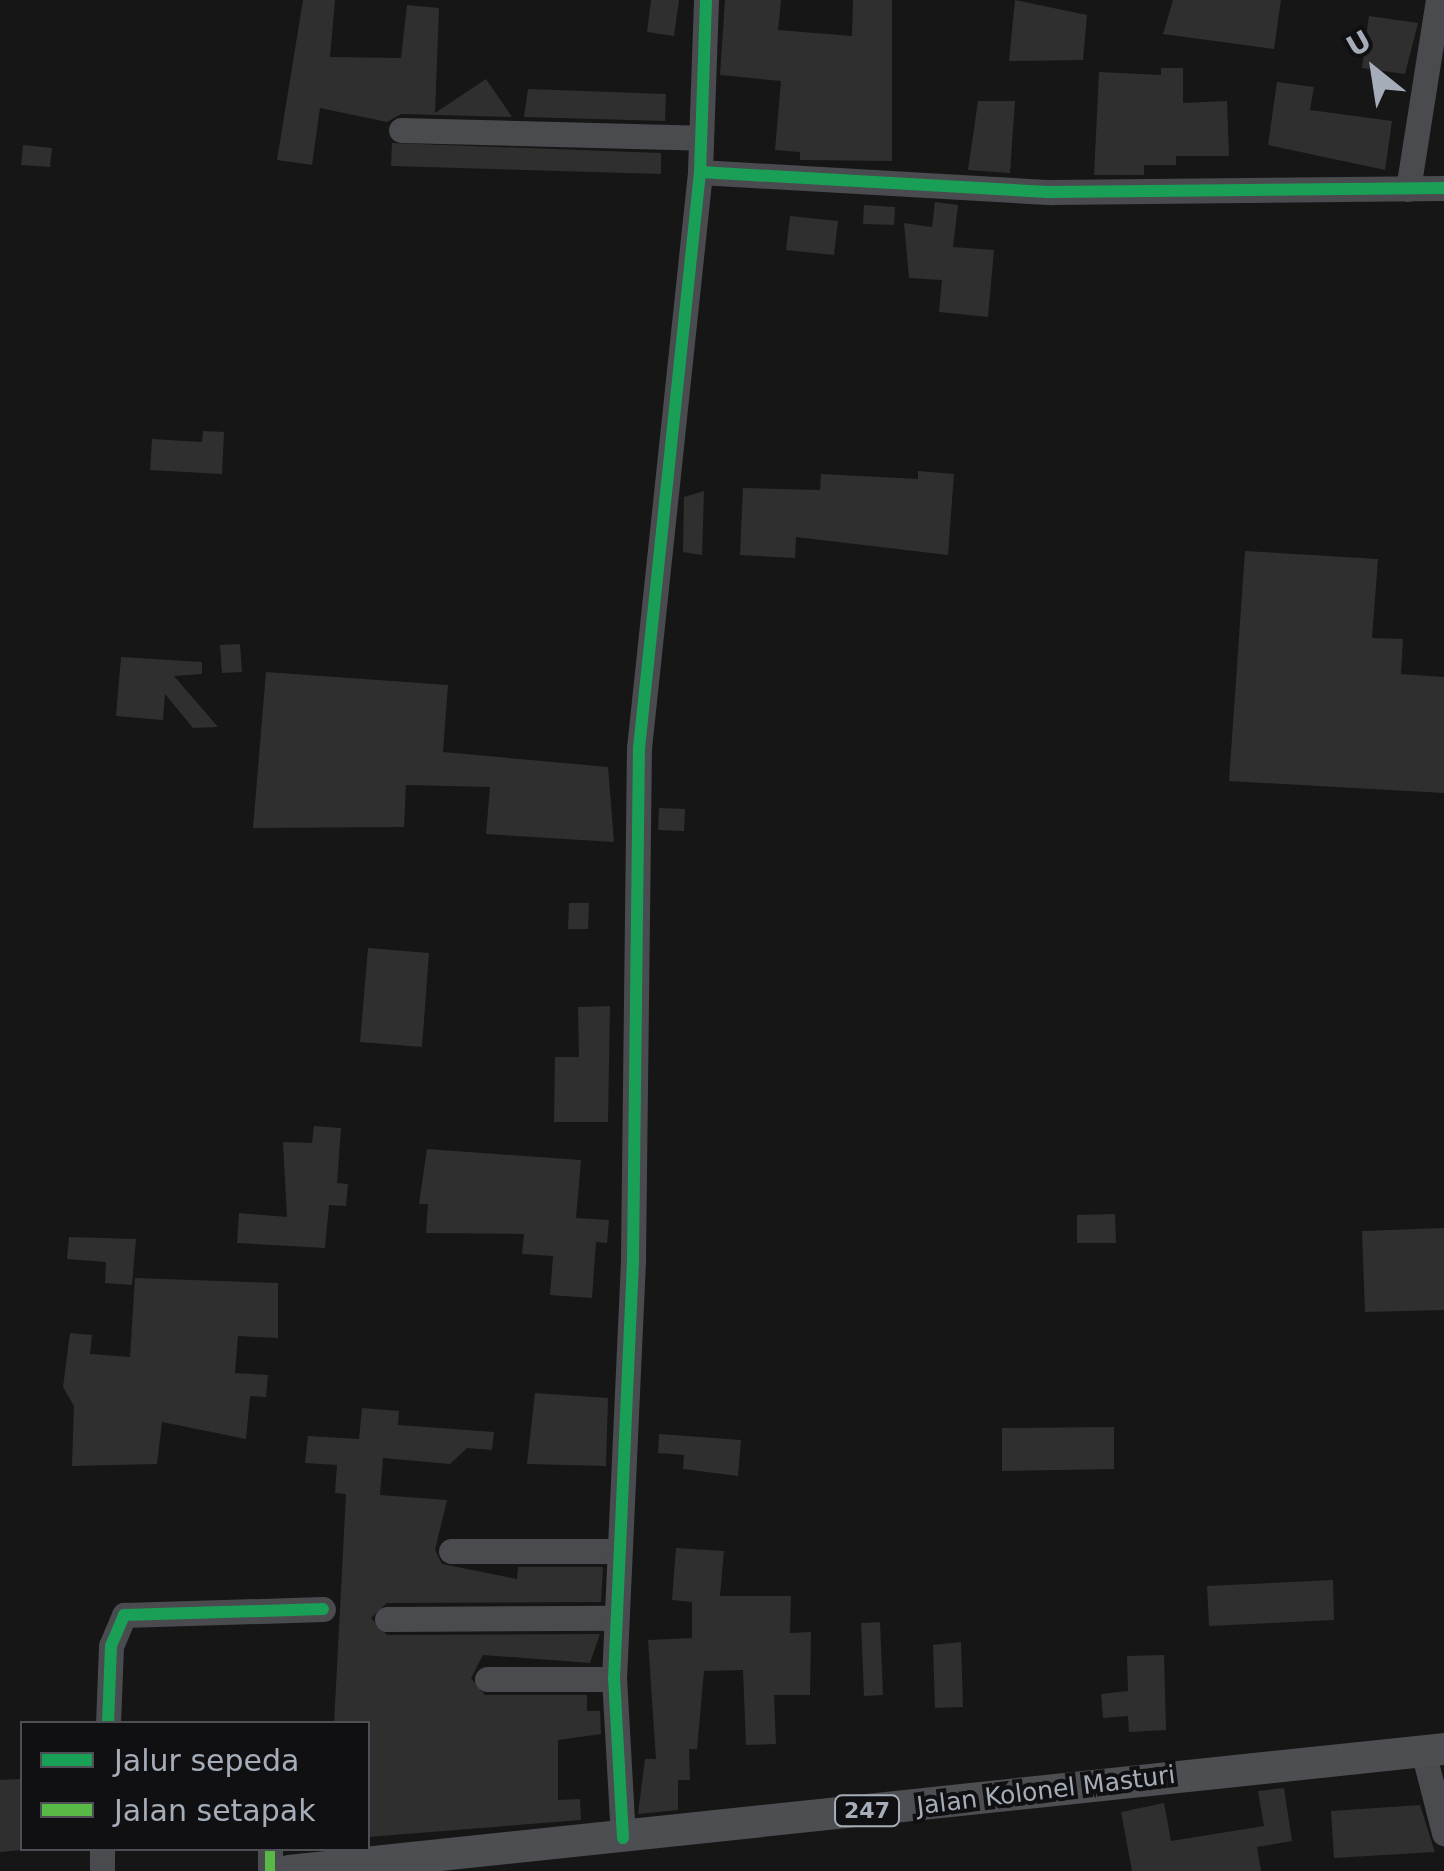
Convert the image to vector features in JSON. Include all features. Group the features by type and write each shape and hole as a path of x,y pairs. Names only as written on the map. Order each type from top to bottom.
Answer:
{"main road":[{"name":"Jalan Kolonel Masturi","path":"289,1871 1434,1750"}],"street":[{"path":"623,1838 614,1679 639,748 700,172 706,0"},
{"path":"1408,189 1438,0"},
{"path":"401,130 701,138"},
{"path":"700,172 1051,192 1444,188"},
{"path":"450,1551 619,1551"},
{"path":"108,1721 111,1646 124,1615 324,1609"},
{"path":"387,1620 616,1618"},
{"path":"487,1678 614,1679"},
{"path":"1434,1750 1444,1833"}],"building":[{"path":"303,0 335,0 330,57 401,58 407,5 439,8 435,113 486,79 512,117 401,114 387,122 320,108 312,165 277,160"},
{"path":"651,0 679,0 674,36 647,32"},
{"path":"725,0 781,0 778,30 852,36 853,0 892,0 892,161 800,160 800,152 775,150 781,81 720,75"},
{"path":"1015,0 1087,15 1083,60 1009,61"},
{"path":"1173,0 1281,0 1274,49 1163,34"},
{"path":"1369,16 1418,23 1405,74 1362,68"},
{"path":"1161,68 1183,68 1183,103 1227,101 1229,156 1176,156 1176,165 1144,165 1144,175 1094,175 1099,72 1161,75"},
{"path":"1277,82 1314,87 1310,110 1392,121 1385,170 1268,145"},
{"path":"528,89 666,94 665,121 524,117"},
{"path":"978,101 1015,101 1010,173 968,170"},
{"path":"392,143 661,153 661,174 391,166"},
{"path":"23,145 52,148 50,167 21,165"},
{"path":"935,202 958,205 953,247 994,250 988,317 939,312 942,280 909,278 904,223 932,227"},
{"path":"864,205 895,207 894,225 863,224"},
{"path":"790,216 838,221 834,255 786,250"},
{"path":"203,431 224,432 222,474 150,470 152,439 202,442"},
{"path":"918,471 954,474 948,555 796,537 795,558 740,555 743,488 820,490 821,474 918,479"},
{"path":"704,491 702,555 683,552 684,497"},
{"path":"1245,551 1378,559 1372,638 1403,639 1401,674 1444,677 1444,793 1229,781"},
{"path":"240,644 242,672 222,673 220,645"},
{"path":"121,657 202,662 202,674 174,676 218,727 193,728 165,694 163,720 116,716"},
{"path":"266,672 448,685 443,752 608,767 614,842 486,834 490,787 406,785 404,827 253,828"},
{"path":"659,808 685,809 684,831 658,830"},
{"path":"569,903 589,903 588,929 568,929"},
{"path":"368,948 429,953 422,1047 360,1042"},
{"path":"610,1006 608,1122 554,1122 555,1057 579,1057 578,1007"},
{"path":"314,1126 341,1128 337,1183 348,1184 346,1206 329,1205 325,1248 237,1243 239,1213 287,1217 283,1142 312,1143"},
{"path":"427,1149 581,1160 576,1218 609,1220 607,1243 596,1242 592,1298 550,1295 553,1256 522,1254 524,1234 426,1233 428,1204 419,1204"},
{"path":"1115,1214 1116,1243 1077,1243 1077,1215"},
{"path":"1444,1228 1444,1310 1365,1312 1362,1231"},
{"path":"69,1237 136,1239 132,1285 105,1283 106,1262 67,1259"},
{"path":"135,1278 278,1283 278,1338 238,1336 235,1373 268,1375 266,1397 250,1396 246,1439 162,1422 157,1464 72,1466 74,1406 63,1387 70,1333 92,1335 90,1354 130,1357"},
{"path":"535,1393 608,1398 606,1466 527,1464"},
{"path":"362,1408 399,1411 398,1425 494,1432 492,1450 467,1448 450,1464 383,1458 380,1495 447,1500 435,1550 442,1564 517,1579 518,1567 603,1567 601,1602 387,1603 371,1618 387,1635 600,1634 590,1663 483,1655 471,1678 485,1695 587,1695 587,1711 600,1711 601,1734 558,1740 558,1800 580,1799 581,1820 370,1837 370,1721 334,1721 346,1494 335,1493 337,1465 305,1463 308,1436 359,1439"},
{"path":"1114,1427 1114,1469 1002,1471 1002,1428"},
{"path":"659,1434 741,1440 738,1476 683,1469 684,1455 658,1453"},
{"path":"676,1548 724,1551 720,1596 791,1596 790,1633 811,1632 810,1695 774,1695 776,1744 746,1745 743,1670 704,1671 697,1749 689,1749 690,1780 678,1780 678,1810 638,1814 645,1759 656,1759 648,1640 692,1638 692,1602 672,1600"},
{"path":"1333,1580 1334,1620 1209,1626 1207,1586"},
{"path":"880,1622 883,1695 864,1696 861,1623"},
{"path":"961,1642 963,1707 935,1708 933,1645"},
{"path":"1164,1655 1166,1730 1129,1732 1128,1716 1103,1718 1101,1694 1128,1691 1127,1656"},
{"path":"20,1779 20,1850 0,1852 0,1780"},
{"path":"1284,1788 1292,1841 1257,1847 1261,1871 1132,1871 1121,1812 1164,1803 1171,1841 1264,1826 1258,1791"},
{"path":"1420,1805 1435,1852 1334,1858 1331,1811"}],"marked path":[{"path":"270,1851 270,1871"}],"cycle path":[{"path":"623,1838 614,1679 633,1258 639,748 700,172 706,0"},
{"path":"700,172 1051,192 1444,188"},
{"path":"108,1721 111,1646 124,1615 323,1609"}]}
